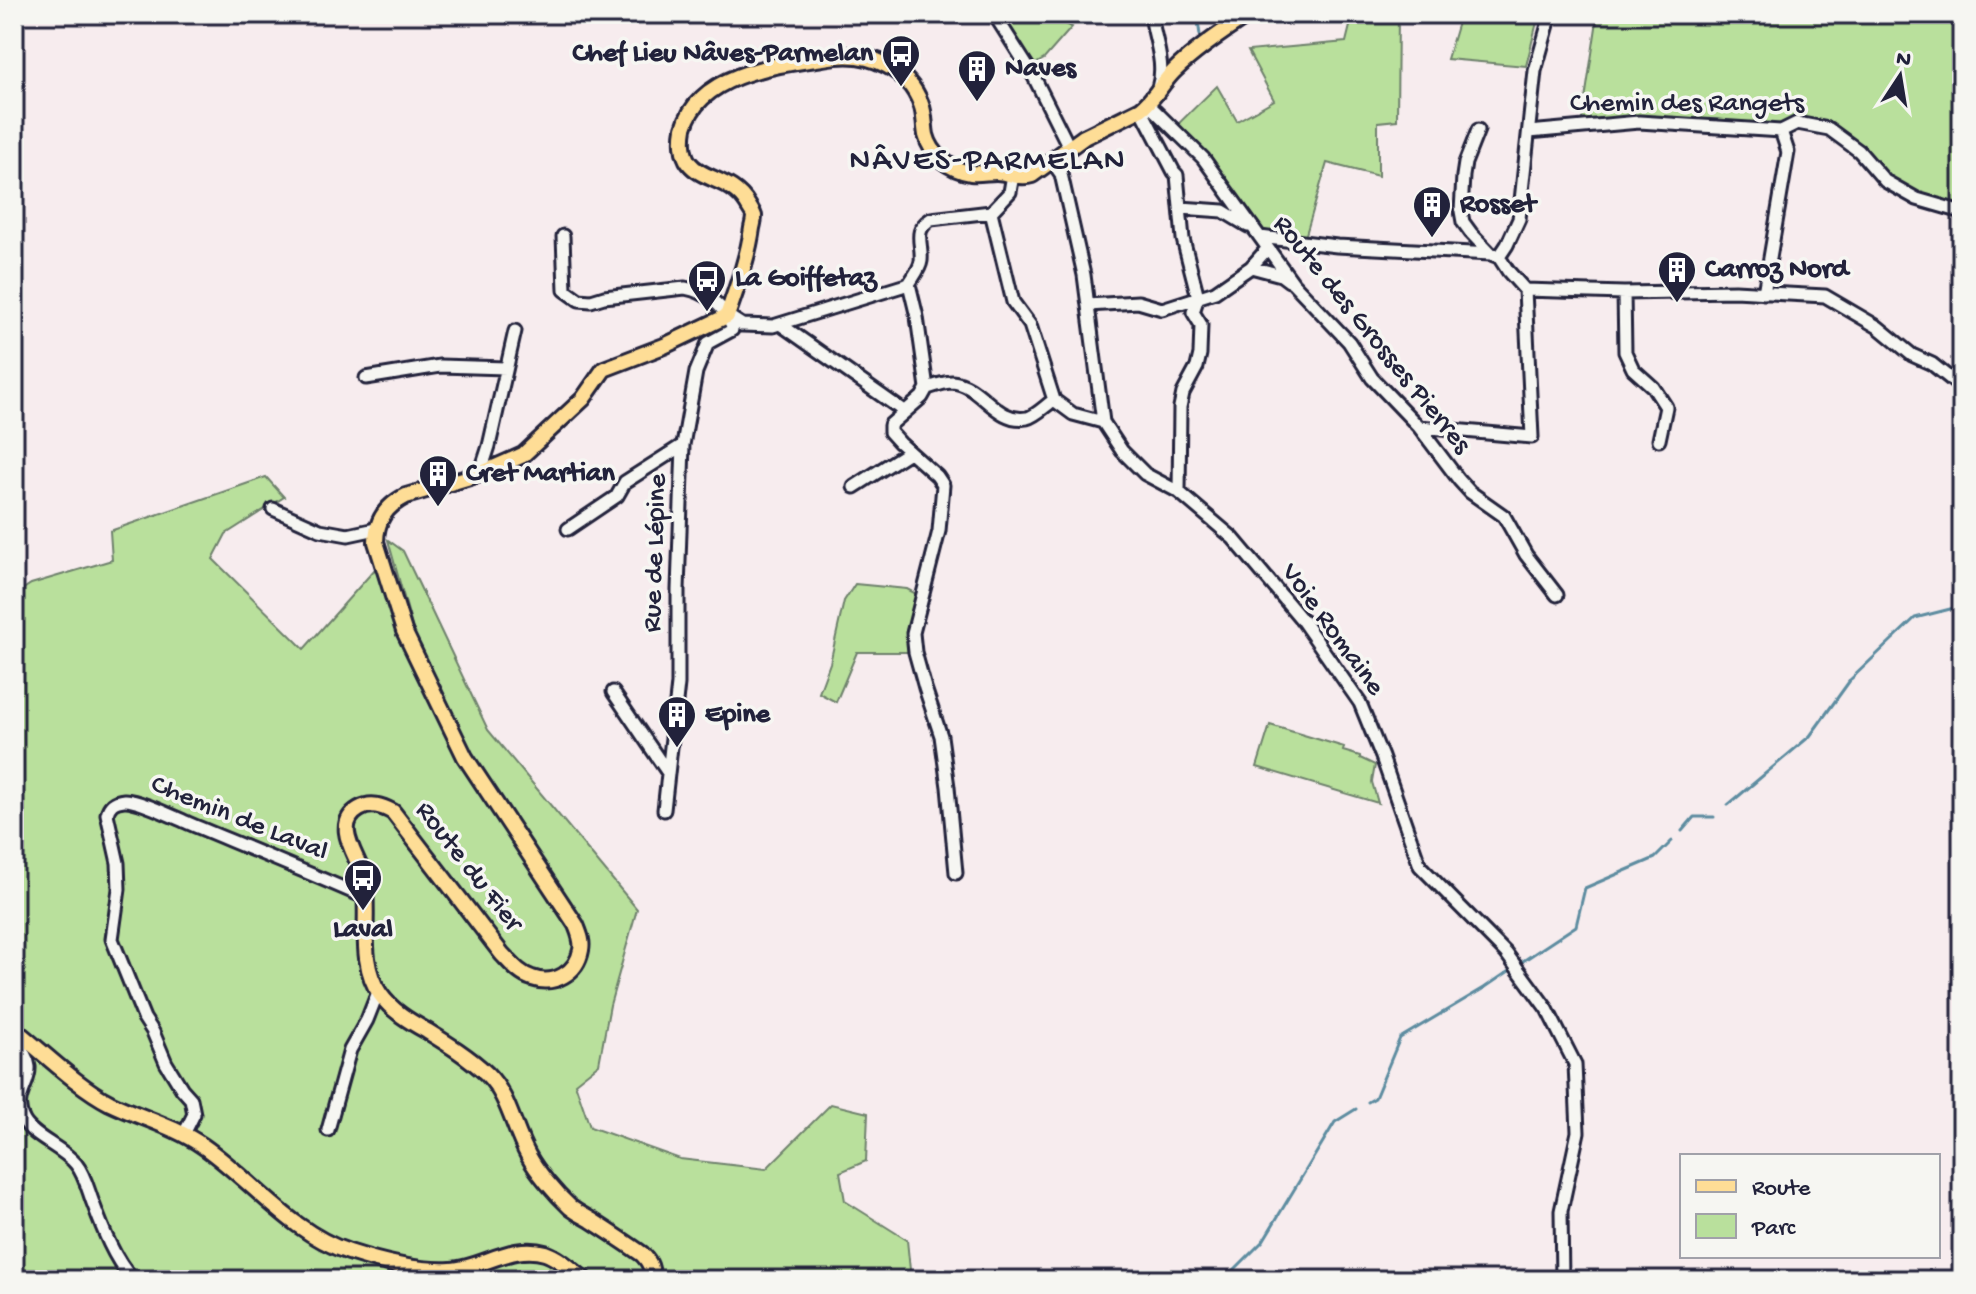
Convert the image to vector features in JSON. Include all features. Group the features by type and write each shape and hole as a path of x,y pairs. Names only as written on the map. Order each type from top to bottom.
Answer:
{"main road":[{"path":"376,529 382,515 395,501 480,474 523,455 583,399 604,369 664,346 727,316 750,247 754,216 746,201 733,188 688,163 683,149 683,133 687,119 708,91 752,71 836,56 867,57 897,71 913,88 925,116 930,147 946,163 972,173 1003,172 1025,177 1084,137 1148,102 1174,71 1250,14"},
{"name":"Route du Fier","path":"376,529 376,542 404,631 465,757 581,937 581,951 569,973 559,979 536,979 516,969 393,812 375,805 364,807 350,818 347,835 364,877 367,957 378,992"},
{"path":"378,992 399,1014 474,1062 495,1082 528,1155 540,1172 570,1207 649,1260 651,1280"},
{"path":"14,1029 109,1103 184,1134 204,1147 301,1228 327,1243 349,1252 435,1270 469,1267 516,1252 546,1253 585,1280"}],"street":[{"path":"994,14 1034,77 1069,147"},
{"path":"1151,14 1162,70 1148,102 1177,175 1186,256 1198,297 1193,312 1201,325 1197,367 1183,393 1180,407 1179,492"},
{"path":"1495,256 1515,232 1519,219 1535,71 1551,14"},
{"name":"Route des Grosses Pierres","path":"1148,102 1203,158 1293,283 1349,342 1372,378 1419,427 1459,480 1470,492 1504,516 1526,555 1557,595"},
{"name":"Chemin des Rangets","path":"1529,132 1639,122 1781,131 1797,123 1829,129 1859,151 1885,181 1917,199 1962,212"},
{"path":"1419,427 1532,437 1525,290 1471,233 1463,222 1461,211 1465,163 1478,130"},
{"path":"1764,293 1788,152 1781,131"},
{"name":"Voie Romaine","path":"1052,161 1061,174 1084,275 1103,422 1122,451 1145,474 1179,492 1233,538 1302,620 1360,703 1420,866 1506,953 1547,1009 1575,1064 1578,1132 1561,1211 1562,1280"},
{"path":"563,236 565,290 579,300 685,288 709,295 727,316 742,325 773,326 909,284 921,263 919,234 926,223 931,219 991,212 1010,192 1013,175"},
{"path":"1181,208 1223,211 1257,233 1337,246 1495,256"},
{"path":"991,212 1013,302 1030,325 1054,400 1073,414 1103,422"},
{"path":"1088,305 1138,302 1162,309 1215,292 1251,267 1268,248"},
{"path":"1251,267 1281,275 1293,283"},
{"path":"909,284 927,388 925,394 890,425 890,432 943,485 939,531 913,633 915,652 941,736 956,873"},
{"path":"1525,290 1624,293 1735,291 1825,296 1878,327 1912,355 1932,364 1962,388"},
{"path":"1624,293 1625,352 1633,369 1653,387 1666,407 1659,440"},
{"name":"Rue de Lépine","path":"664,810 678,684 683,445 696,372 708,343 732,330 732,322 727,316"},
{"path":"780,324 905,412"},
{"path":"480,474 515,331"},
{"path":"366,378 440,366 506,368"},
{"path":"927,388 948,382 965,385 1001,412 1016,418 1030,417 1054,400"},
{"path":"568,529 617,496 625,482 683,445"},
{"path":"854,487 909,452"},
{"path":"273,509 320,530 348,535 376,529"},
{"path":"613,692 668,773"},
{"name":"Chemin de Laval","path":"184,1134 194,1114 191,1099 166,1063 112,939 119,889 118,863 107,814 112,803 124,800 156,810 366,898"},
{"path":"328,1130 350,1050 378,992"},
{"path":"14,1042 30,1062 20,1101 24,1122 78,1167 101,1225 133,1280"}],"green space":[{"path":"1006,14 1045,14 1072,27 1044,59 1035,64 1002,19"},
{"path":"1353,14 1398,14 1397,120 1378,122 1378,176 1327,163 1304,241 1261,232 1174,128 1217,86 1237,121 1274,100 1248,51 1346,42"},
{"path":"1398,14 1539,14 1526,66 1447,59 1459,19"},
{"path":"1598,14 1962,14 1962,210 1923,202 1825,128 1581,126"},
{"path":"266,477 284,497 226,534 213,559 304,649 376,568 409,651 417,644 388,540 403,551 488,730 637,909 610,1005 599,1064 575,1083 590,1127 680,1159 766,1169 831,1104 868,1113 866,1161 840,1172 845,1201 907,1240 911,1280 14,1280 14,595 31,584 112,560 110,531"},
{"path":"855,584 907,589 922,597 915,652 857,652 836,702 819,693 830,663 844,601"},
{"path":"1270,725 1344,747 1343,751 1375,765 1372,782 1378,803 1257,767"}],"waterway":[{"path":"1197,14 1200,35"},
{"path":"1728,805 1810,736 1851,679 1915,618 1962,606"},
{"path":"1682,831 1694,817 1714,817"},
{"path":"1523,961 1576,926 1585,888 1655,858 1672,841"},
{"path":"1368,1102 1375,1098 1400,1038 1509,971"},
{"path":"1224,1280 1263,1241 1335,1122 1356,1109"}],"place":[{"name":"Chef Lieu Nâves-Parmelan","path":"901,88"},
{"name":"Naves","path":"977,103"},
{"name":"Rosset","path":"1432,239"},
{"name":"Carroz Nord","path":"1677,304"},
{"name":"La Goiffetaz","path":"707,313"},
{"name":"Cret Martian","path":"438,508"},
{"name":"Epine","path":"677,749"},
{"name":"Laval","path":"363,912"}],"district":[{"name":"NÂVES-PARMELAN","path":"988,162"}]}
